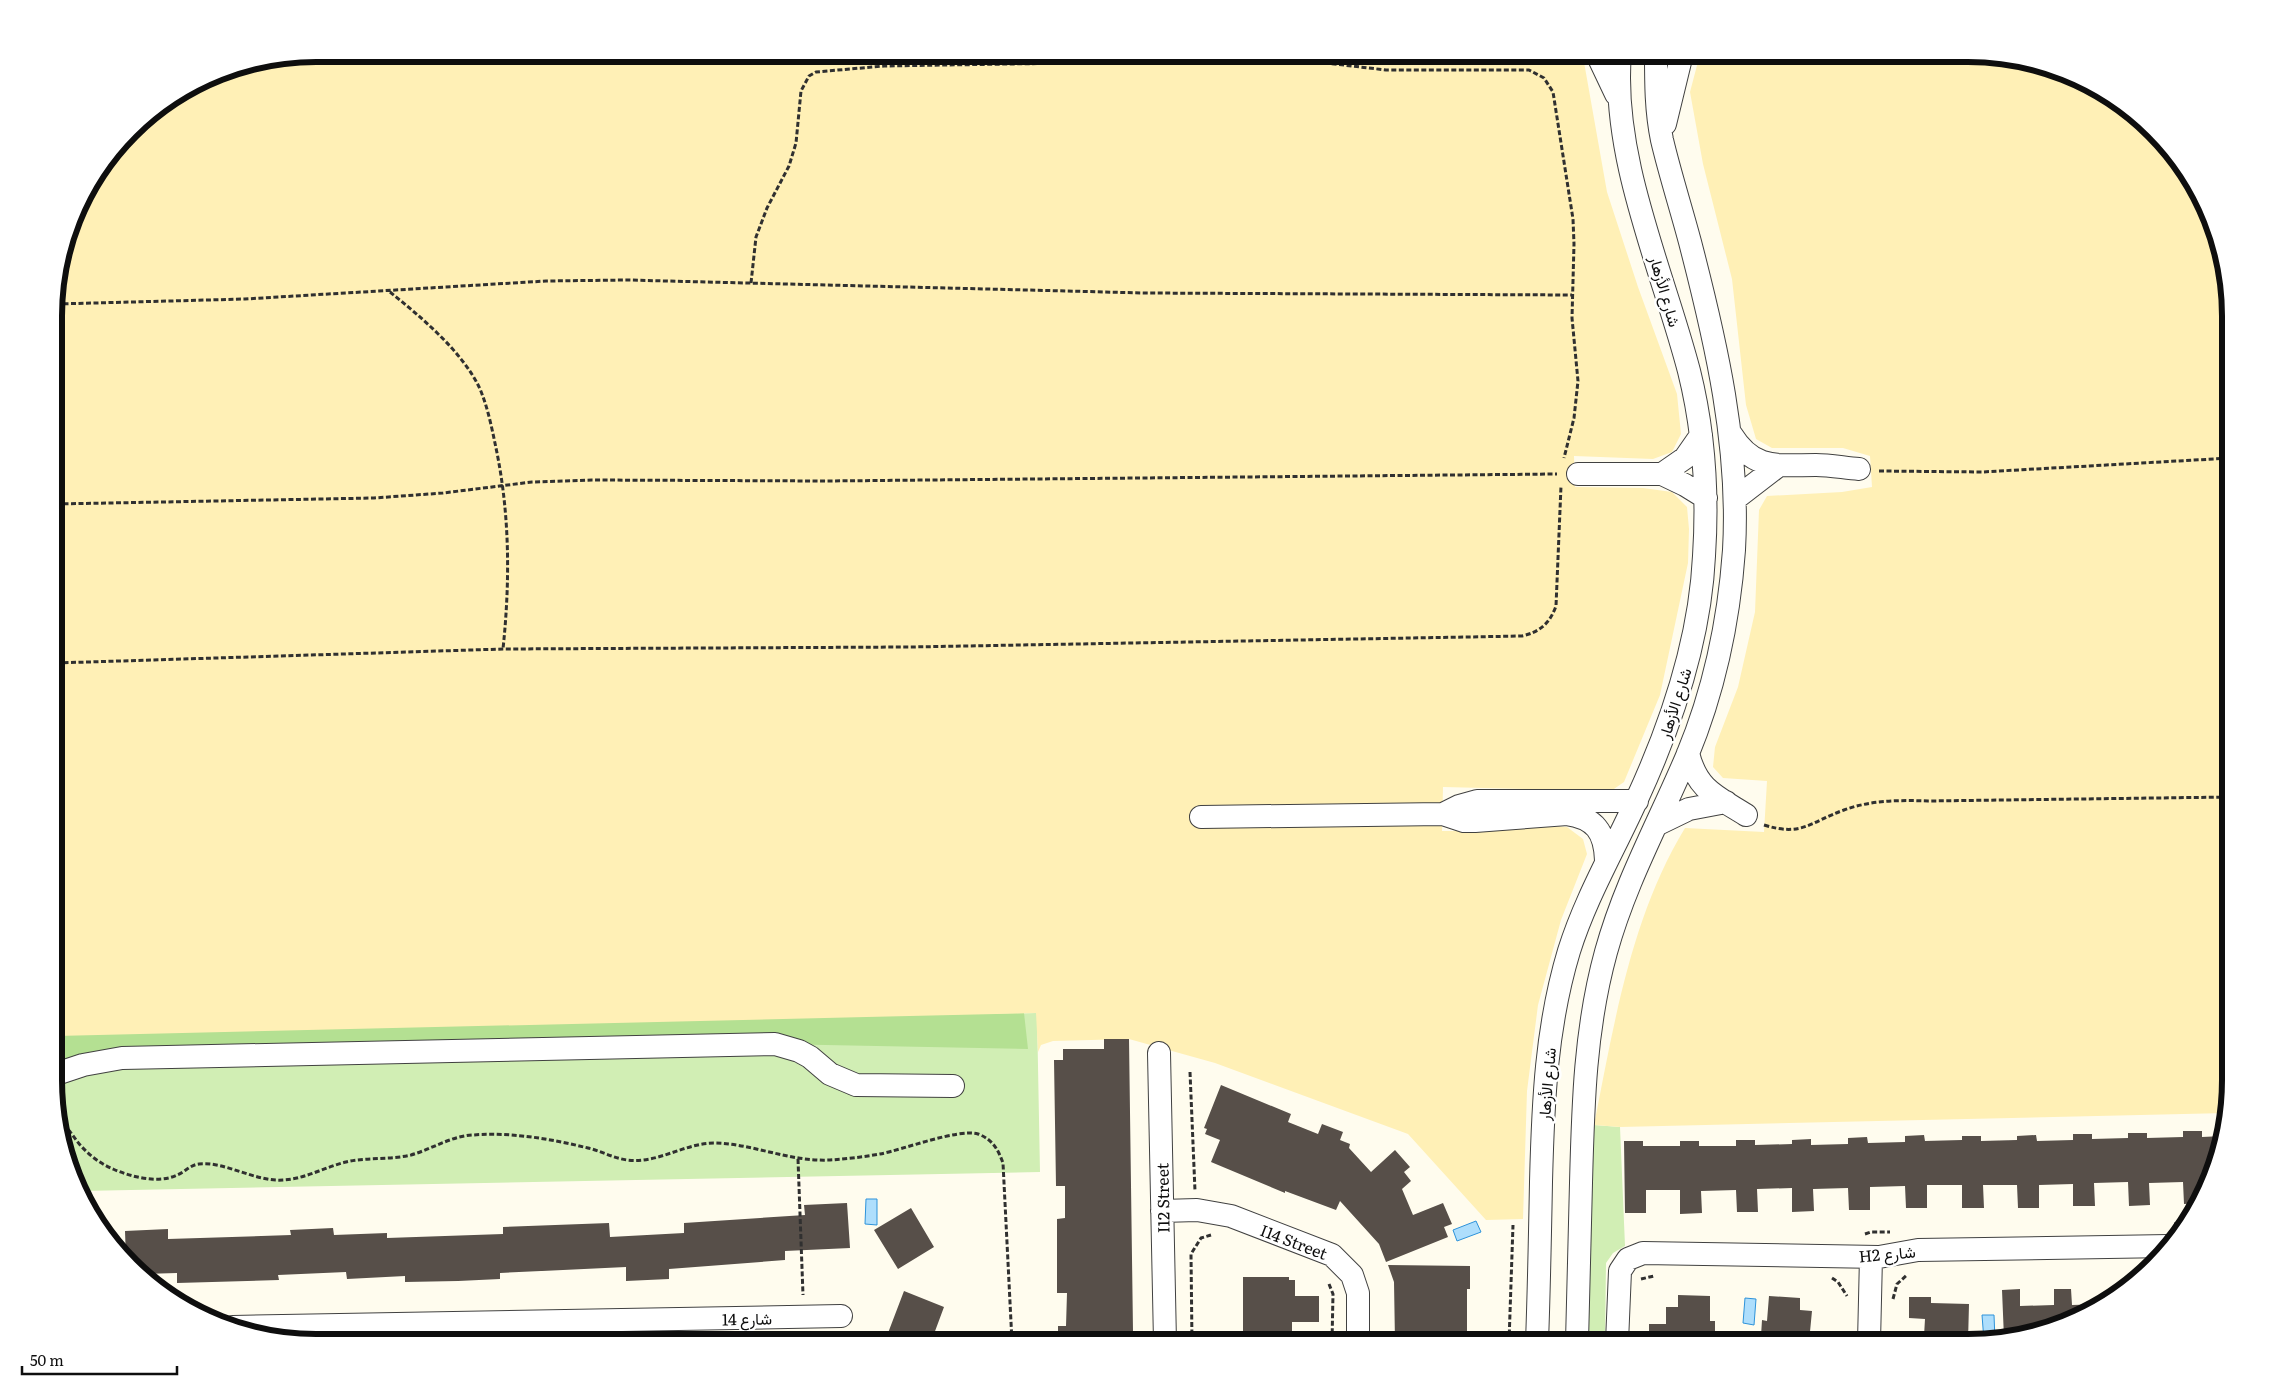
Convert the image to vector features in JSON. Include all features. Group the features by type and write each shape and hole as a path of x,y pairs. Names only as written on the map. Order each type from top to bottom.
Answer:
{"street":[{"path":"1601,62 1619,102"},
{"name":"شارع الأزهار","path":"1537,1334 1543,1095 1548,1046 1557,998 1570,951 1586,905 1606,860 1637,801 1664,736 1683,680 1697,621 1704,560 1706,498 1701,435 1690,373 1632,175 1624,139 1619,102 1620,62"},
{"name":"شارع الأزهار","path":"1577,1334 1583,1091 1588,1044 1598,989 1617,917 1637,864 1688,753 1708,698 1729,600 1734,550 1735,500 1731,434 1706,306 1662,137 1656,94 1656,62"},
{"path":"1662,137 1680,62"},
{"path":"1731,434 1739,446 1750,456 1763,463 1778,466 1818,465 1859,469"},
{"path":"1662,474 1685,458 1701,435"},
{"path":"1735,500 1755,482 1778,466"},
{"path":"1570,474 1662,474 1706,498"},
{"path":"1688,753 1692,769 1700,783 1711,794 1746,815"},
{"path":"1201,818 1442,814 1459,806 1477,801 1568,807 1637,801"},
{"path":"1656,825 1689,809 1726,802"},
{"path":"1568,807 1592,823 1601,834 1606,847 1606,860"},
{"path":"62,1072 83,1065 122,1058 774,1044 799,1051 830,1074 856,1085 953,1086"},
{"name":"I12 Street","path":"1159,1054 1165,1334"},
{"name":"I14 Street","path":"1162,1210 1197,1210 1231,1216 1332,1255 1352,1275 1358,1293 1358,1334"},
{"name":"H2 شارع","path":"1623,1269 1643,1253 1871,1257 1918,1250 2160,1246"},
{"path":"1869,1334 1871,1257"},
{"path":"1618,1334 1623,1269"},
{"name":"شارع 14","path":"257,1327 841,1316"}],"path":[{"path":"751,283 751,267 756,237 767,208 789,166 796,143 801,91 804,83 816,72 884,66 1115,62"},
{"path":"62,663 503,649 910,647 1522,636 1540,630 1547,623 1556,606 1578,381 1572,318 1573,219 1553,92 1544,78 1529,70 1386,70 1321,62"},
{"path":"63,304 246,299 546,281 628,280 1135,292 1572,295"},
{"path":"389,291 448,345 480,389 494,436 503,486 508,551 508,584 503,649"},
{"path":"1859,469 1916,472 1982,472 2222,459"},
{"path":"62,504 374,498 592,480 836,481 1570,474"},
{"path":"1746,815 1762,824 1781,830 1800,830 1844,810 1872,803 1900,800 2222,797"},
{"path":"1190,1072 1197,1210 1201,1238 1191,1254 1192,1334"},
{"path":"67,1127 81,1146 96,1160 127,1174 165,1179 178,1175 197,1164 208,1164 268,1180 284,1180 342,1163 367,1158 411,1155 448,1140 469,1135 518,1135 570,1143 626,1160 657,1158 693,1145 716,1143 798,1159 822,1160 878,1154 961,1133 976,1133 988,1139 998,1150 1003,1163 1012,1334"},
{"path":"798,1159 804,1317"},
{"path":"1509,1334 1513,1225"},
{"path":"1201,1238 1219,1235"},
{"path":"1623,1269 1636,1278 1642,1279 1659,1276"},
{"path":"1829,1276 1838,1282 1848,1301"},
{"path":"1328,1281 1333,1294 1332,1334"}],"green space":[{"path":"1024,1013 1028,1049 774,1044 62,1059 62,1031"},
{"path":"1037,1013 1040,1172 88,1191 76,1161 67,1129 62,1079 62,1036"},
{"path":"1594,1125 1620,1127 1625,1246 1613,1253 1606,1263 1605,1334 1588,1334"}],"sand":[{"path":"317,62 1584,62 1607,192 1638,287 1677,394 1681,434 1672,452 1653,459 1574,456 1575,487 1643,488 1672,492 1687,507 1689,529 1688,563 1660,695 1624,782 1611,791 1443,787 1442,831 1482,831 1528,824 1567,827 1583,839 1587,854 1561,920 1538,1005 1527,1091 1523,1219 1486,1220 1408,1134 1215,1063 1129,1039 1053,1041 1041,1045 1038,1052 1036,1013 62,1036 63,300 67,267 82,219 105,175 137,137 175,105 219,82 267,67"},
{"path":"1698,62 1968,62 2018,67 2066,82 2110,105 2123,115 2148,137 2170,162 2180,175 2196,204 2214,251 2222,300 2222,1096 2220,1113 1620,1127 1594,1125 1617,1010 1638,934 1666,862 1685,828 1764,832 1767,781 1723,778 1713,767 1715,747 1738,687 1755,612 1759,510 1767,496 1842,492 1872,487 1870,456 1843,448 1772,448 1756,439 1746,405 1732,279 1703,164 1690,92"}],"water":[{"path":"866,1199 877,1199 877,1225 865,1224"},
{"path":"1476,1221 1481,1232 1457,1241 1453,1230"},
{"path":"1745,1298 1756,1299 1754,1325 1743,1323"},
{"path":"1982,1315 1994,1315 1995,1332 1983,1333"}],"building":[{"path":"1104,1039 1129,1039 1133,1331 1110,1331 1110,1334 1058,1334 1058,1326 1066,1326 1067,1293 1057,1293 1057,1219 1065,1218 1065,1186 1056,1186 1054,1060 1063,1060 1063,1049 1104,1049"},
{"path":"1221,1085 1291,1114 1288,1122 1318,1134 1322,1124 1343,1132 1340,1140 1350,1144 1349,1148 1371,1172 1395,1150 1410,1167 1404,1172 1411,1181 1402,1189 1413,1215 1443,1203 1452,1224 1444,1227 1448,1237 1386,1262 1379,1244 1340,1201 1336,1210 1285,1191 1285,1193 1211,1162 1220,1140 1205,1134 1207,1129 1204,1128"},
{"path":"2183,1131 2202,1131 2202,1137 2216,1136 2203,1177 2189,1204 2184,1204 2183,1182 2149,1183 2150,1205 2129,1206 2128,1182 2094,1183 2095,1206 2073,1206 2073,1184 2039,1185 2039,1208 2018,1208 2017,1185 1983,1185 1984,1208 1962,1208 1962,1185 1927,1185 1927,1208 1906,1208 1905,1186 1870,1187 1870,1210 1849,1210 1848,1188 1813,1189 1814,1211 1792,1212 1792,1188 1757,1189 1758,1212 1737,1212 1736,1190 1701,1191 1702,1213 1680,1214 1680,1190 1646,1190 1646,1213 1625,1213 1624,1141 1643,1141 1643,1146 1680,1146 1680,1141 1699,1141 1699,1146 1736,1146 1736,1140 1755,1140 1755,1145 1792,1144 1792,1140 1811,1139 1811,1145 1848,1144 1848,1138 1867,1137 1868,1143 1905,1142 1905,1136 1924,1135 1925,1141 1962,1140 1962,1136 1981,1136 1981,1141 2017,1140 2017,1136 2036,1135 2037,1141 2073,1140 2073,1134 2092,1134 2092,1139 2128,1138 2128,1133 2147,1133 2147,1138 2183,1137"},
{"path":"847,1203 850,1248 785,1251 785,1260 669,1269 669,1279 626,1281 626,1267 500,1273 500,1279 458,1281 405,1282 405,1276 347,1279 346,1272 278,1275 279,1280 177,1283 177,1273 153,1274 126,1246 125,1231 168,1229 168,1239 291,1235 290,1230 333,1228 334,1235 387,1233 387,1238 503,1234 503,1227 609,1223 610,1237 684,1233 684,1223 805,1215 804,1205"},
{"path":"911,1208 934,1247 898,1269 874,1230"},
{"path":"1388,1265 1470,1266 1470,1289 1467,1289 1467,1334 1395,1334 1394,1282"},
{"path":"1243,1277 1289,1277 1289,1280 1295,1280 1295,1296 1319,1296 1319,1322 1292,1322 1292,1334 1243,1334"},
{"path":"2020,1289 2020,1306 2054,1305 2054,1289 2071,1289 2072,1305 2085,1305 2050,1320 2018,1329 2004,1331 2002,1290"},
{"path":"904,1291 944,1307 934,1334 888,1333"},
{"path":"1678,1295 1710,1296 1710,1321 1715,1321 1715,1334 1649,1334 1649,1324 1666,1324 1666,1307 1678,1307"},
{"path":"1769,1296 1800,1298 1800,1310 1812,1311 1810,1334 1761,1334 1762,1320 1767,1321"},
{"path":"1909,1297 1931,1297 1931,1303 1969,1304 1968,1334 1924,1334 1925,1319 1909,1318"}]}
